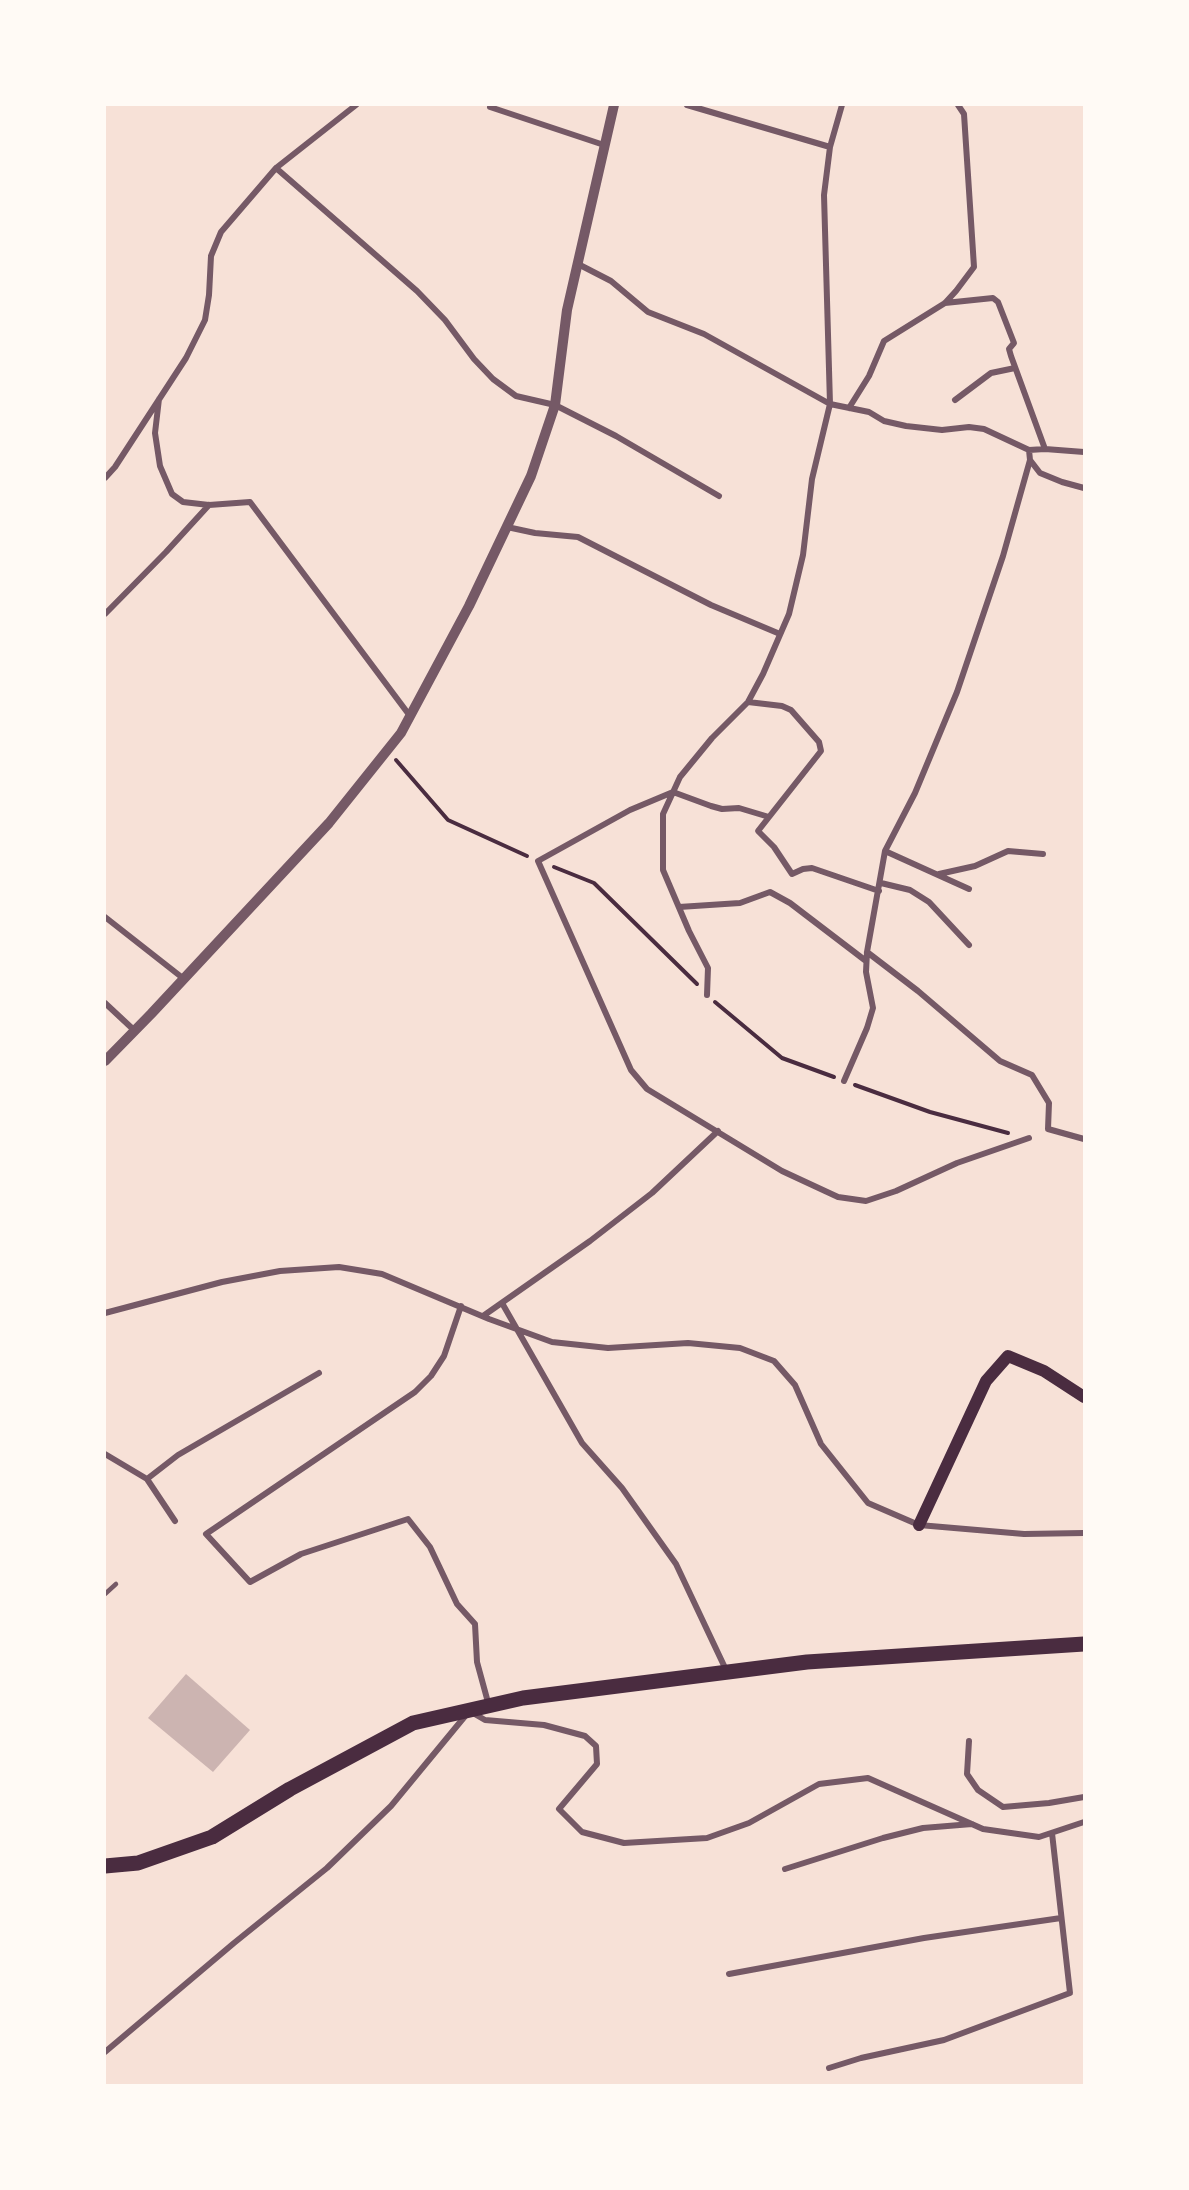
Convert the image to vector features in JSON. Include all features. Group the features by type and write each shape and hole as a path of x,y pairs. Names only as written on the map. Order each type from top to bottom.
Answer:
{"highway":[{"path":"105,1866 138,1863 212,1837 290,1789 413,1724 470,1710 523,1698 807,1662 1084,1644"}],"main road":[{"path":"919,1525 986,1381 1008,1356 1044,1371 1084,1397"}],"street":[{"path":"105,478 115,467 186,358 205,320 212,256 221,232 276,168 356,105"},
{"path":"105,1061 328,823 401,733 469,606 531,476 555,405 567,310 614,105"},
{"path":"687,105 830,147"},
{"path":"707,995 708,968 663,870 663,814 680,777 706,745 748,702 789,614 803,555 812,479 830,404 824,195 830,147 842,105"},
{"path":"849,408 868,376 884,341 945,303 974,267 964,114 958,105"},
{"path":"490,107 604,145"},
{"path":"276,168 417,291 445,320 474,359 493,379 516,396 555,405 616,436 719,496"},
{"path":"578,264 611,281 648,312 704,334 830,404 869,412 884,421 906,426 942,430 969,427 984,429 1029,450 1084,452"},
{"path":"945,303 993,298 998,302 1014,343 1009,349 1045,449"},
{"path":"955,400 991,373 1016,368"},
{"path":"160,396 154,433 160,466 172,494 183,502 209,505 250,502 410,716"},
{"path":"844,1081 867,1028 873,1008 866,961 885,851 915,793 957,692 1003,556 1030,460 1029,450"},
{"path":"1030,460 1040,473 1084,488"},
{"path":"105,614 209,505"},
{"path":"507,527 535,533 578,537 711,604 780,634"},
{"path":"748,702 782,706 791,710 819,742 821,751 758,831 774,847 792,874 812,868 879,891"},
{"path":"769,818 740,808 722,809 673,792 630,810 538,861 631,1070 647,1089 782,1171 838,1197 866,1201 896,1191 957,1163 1029,1138"},
{"path":"885,851 969,889"},
{"path":"939,874 975,866 1008,851 1043,854"},
{"path":"880,883 910,890 929,902 969,945"},
{"path":"679,907 740,903 770,892 790,903 866,961"},
{"path":"105,916 184,979"},
{"path":"867,952 918,991 1000,1061 1032,1075 1049,1103 1048,1129 1084,1139"},
{"path":"105,1002 135,1031"},
{"path":"483,1316 590,1241 652,1193 718,1131"},
{"path":"105,1313 222,1282 279,1271 339,1267 382,1274 552,1342 608,1348 688,1343 740,1348 774,1361 795,1385 820,1444 868,1503 919,1525 1024,1534 1084,1533"},
{"path":"502,1303 582,1443 622,1488 676,1564 727,1672"},
{"path":"461,1306 444,1356 415,1392 206,1534 250,1582 301,1554 408,1520 430,1547 457,1604 475,1624 477,1662 489,1706"},
{"path":"147,1479 178,1455 319,1373"},
{"path":"105,1454 147,1479 175,1521"},
{"path":"105,2052 327,1868 391,1806 470,1710 485,1720 544,1725 585,1736 596,1746 597,1764 559,1809 582,1832 624,1843 707,1838 749,1823 819,1784 868,1778 984,1829 1039,1837 1084,1822"},
{"path":"969,1741 967,1774 978,1790 1003,1807 1084,1797"},
{"path":"785,1869 883,1838 923,1828 972,1824"},
{"path":"829,2068 861,2058 944,2040 1070,1993 1052,1833"},
{"path":"729,1974 924,1938 1061,1918"}],"lane":[{"path":"105,1594 116,1584"}],"building":[{"path":"186,1674 250,1730 213,1772 148,1718"}]}
